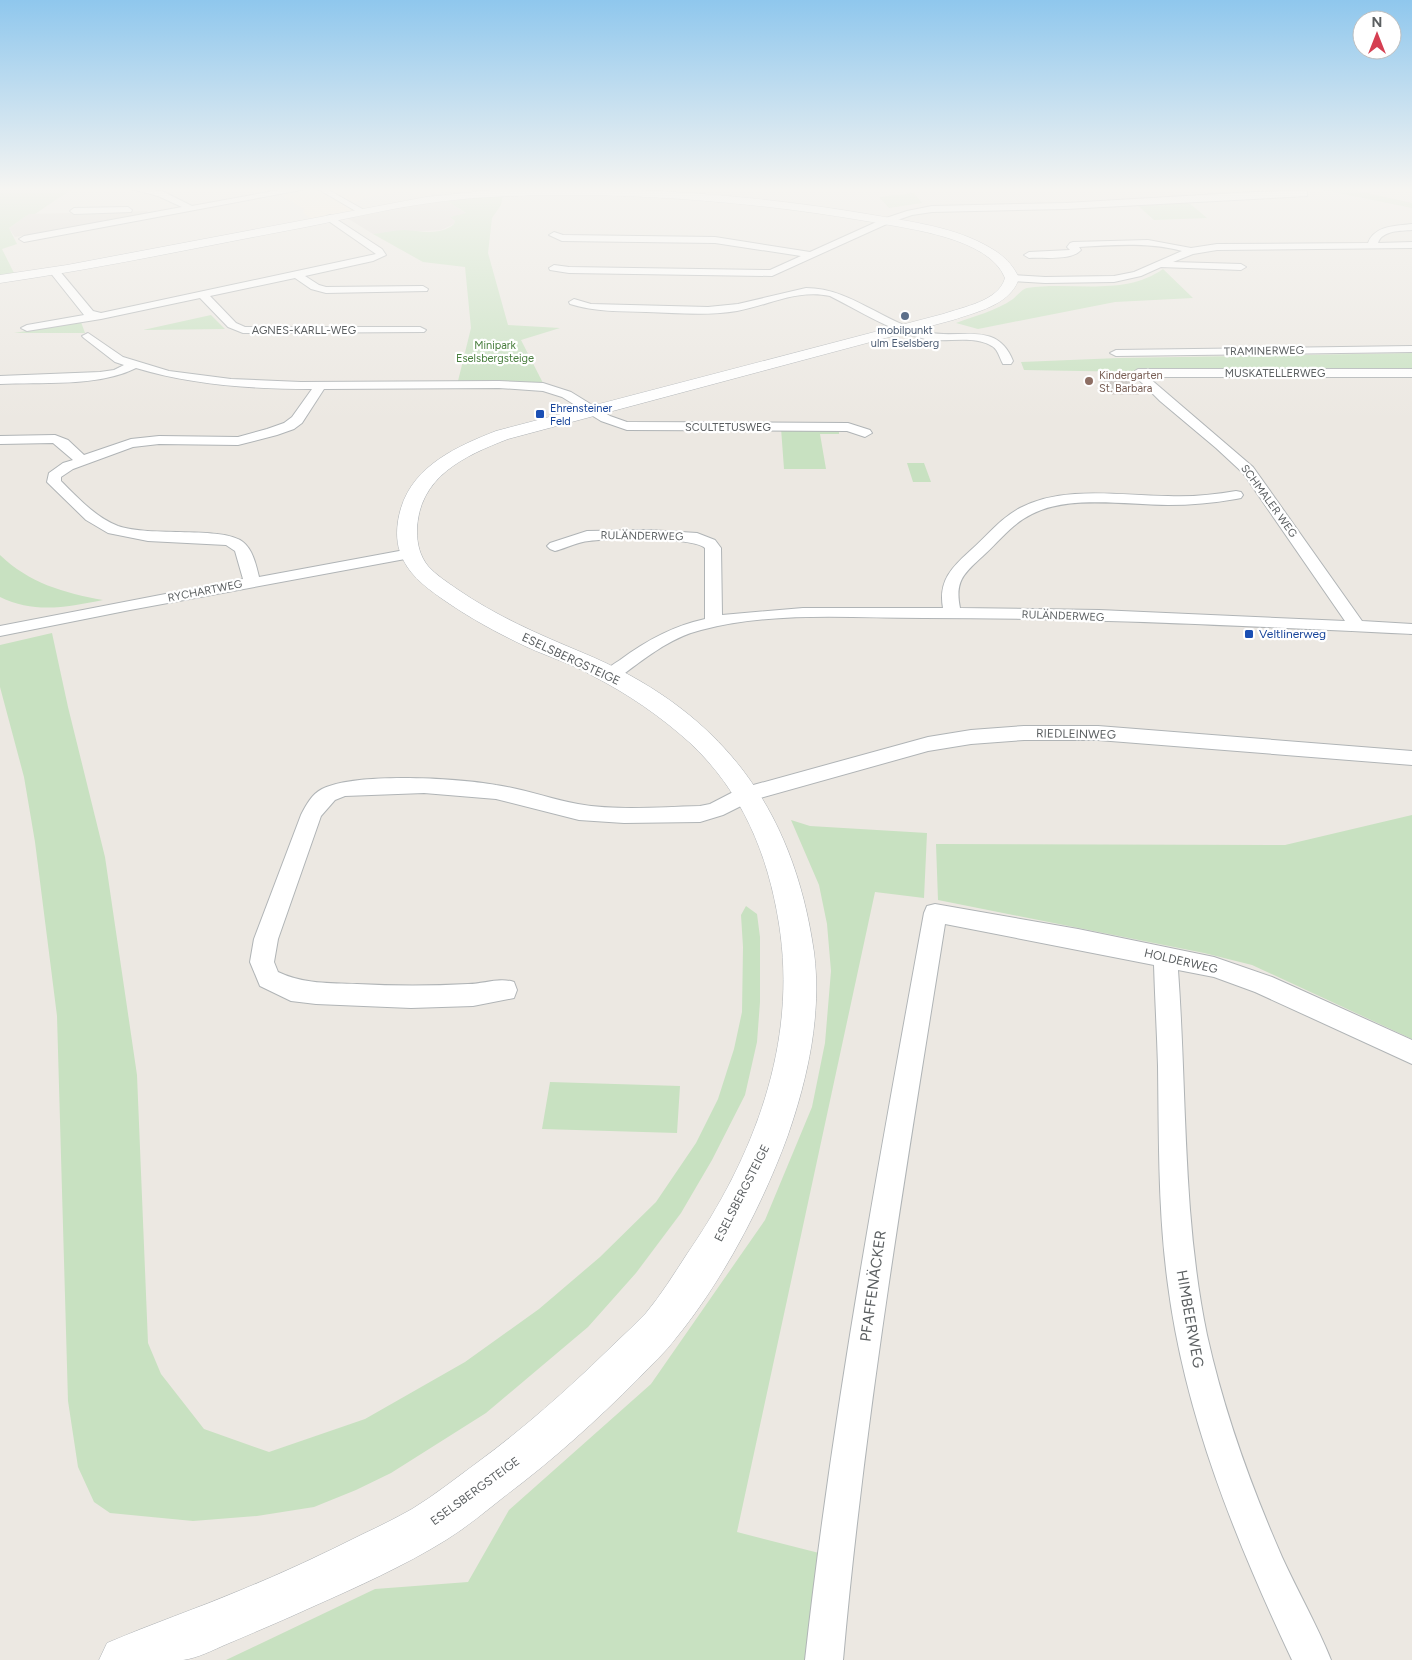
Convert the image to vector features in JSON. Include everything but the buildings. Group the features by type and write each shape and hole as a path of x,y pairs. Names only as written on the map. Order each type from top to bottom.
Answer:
{"street":[{"path":"0,279 87,265"},
{"path":"27,328 96,316 108,316 340,265"},
{"path":"554,268 569,270 772,273 788,265"},
{"path":"1004,265 1012,278 1045,280 1114,279 1136,274 1154,265"},
{"path":"1161,265 1192,268 1241,267"},
{"path":"54,272 89,314 96,316"},
{"path":"297,275 315,287 326,290 423,289"},
{"name":"ESELSBERGSTEIGE","path":"124,1660 237,1618 343,1569 431,1523 522,1458 594,1394 663,1323 708,1259 744,1194 772,1134 787,1083 796,1039 801,997 798,949 782,869 761,818 725,764 702,740 657,705 611,675 520,635 463,603 418,569 410,554 406,534 411,505 420,487 433,473 475,445 502,435 948,317 994,300 1008,289 1012,278"},
{"path":"574,302 590,307 726,309 805,291 821,291 833,294 906,329"},
{"name":"AGNES-KARLL-WEG","path":"203,295 232,325 243,330 420,330"},
{"name":"ESELSBERGSTEIGE","path":"906,329 939,338 980,338 992,341 999,345 1007,361"},
{"path":"88,336 101,350 133,365 168,374 215,381 320,386 478,384 544,387 569,394 594,410"},
{"name":"TRAMINERWEG","path":"1116,353 1412,349"},
{"path":"0,380 106,375 117,373 133,365"},
{"name":"MUSKATELLERWEG","path":"1138,373 1412,373"},
{"name":"SCHMALER WEG","path":"1138,373 1155,392 1236,457 1248,470 1357,626"},
{"path":"252,582 242,549 235,543 119,532 102,525 54,482 54,476 60,470 81,460 145,440 238,441 257,438 294,423 320,386"},
{"name":"SCULTETUSWEG","path":"594,410 606,420 627,426 848,427 865,433"},
{"path":"0,440 55,440 63,443 81,460"},
{"path":"953,613 949,590 954,576 964,564 1018,516 1037,506 1083,499 1191,500 1236,495"},
{"name":"RULÄNDERWEG","path":"555,546 587,536 671,536 704,540 713,548 714,622"},
{"name":"RYCHARTWEG","path":"0,631 252,582 410,554"},
{"name":"RULÄNDERWEG","path":"611,675 660,640 693,627 754,616 953,613 1412,628"},
{"name":"RIEDLEINWEG","path":"505,990 473,995 411,997 316,993 291,990 269,979 262,962 266,938 311,815 318,804 328,795 343,789 430,786 496,792 579,812 679,815 716,810 746,794 928,744 971,737 1024,733 1098,733 1412,758"},
{"name":"HOLDERWEG","path":"935,913 1166,956 1214,967 1263,984 1412,1052"},
{"name":"PFAFFENÄCKER","path":"824,1660 833,1560 885,1204 935,913"},
{"name":"HIMBEERWEG","path":"1166,956 1175,1216 1183,1287 1198,1362 1210,1413 1242,1505 1312,1660"},
{"path":"167,1660 237,1618"}],"green space":[{"path":"0,265 10,265 14,273 0,275"},
{"name":"Minipark Eselsbergsteige","path":"452,265 491,265 508,325 560,328 521,340 543,383 458,381 471,328 465,267"},
{"path":"1163,269 1193,298 1115,302 978,329 956,323 999,307 1027,288 1131,283 1148,278"},
{"path":"211,315 225,329 143,330"},
{"path":"81,322 85,333 14,333"},
{"path":"1412,353 1412,372 1024,370 1021,362 1119,358"},
{"path":"781,428 839,431 839,434 820,434 826,469 784,469"},
{"path":"907,463 924,463 931,482 913,482"},
{"path":"0,555 11,565 35,580 61,590 103,600 51,608 26,606 0,597"},
{"path":"52,633 105,857 137,1075 148,1343 161,1374 204,1429 269,1452 365,1419 465,1362 539,1309 600,1257 656,1202 696,1143 718,1099 734,1049 742,1012 743,947 741,915 746,906 757,914 760,937 760,1002 757,1042 745,1095 712,1160 681,1213 636,1273 588,1327 486,1413 391,1473 314,1507 257,1516 193,1521 110,1513 94,1502 78,1467 68,1401 57,1016 35,842 24,777 0,687 0,645"},
{"path":"1412,815 1412,1039 1252,965 1204,953 938,900 936,844 1285,845"},
{"path":"791,820 810,826 927,833 924,898 875,892 737,1532 819,1553 807,1660 226,1660 375,1589 468,1582 509,1510 651,1384 765,1220 812,1107 825,1043 831,971 827,924 819,885"},
{"path":"550,1082 680,1086 677,1133 542,1129"}],"place":[{"name":"mobilpunkt ulm Eselsberg","path":"905,316"},
{"name":"Kindergarten St. Barbara","path":"1089,381"},
{"name":"Ehrensteiner Feld","path":"540,414"},
{"name":"Veltlinerweg","path":"1249,634"}]}
